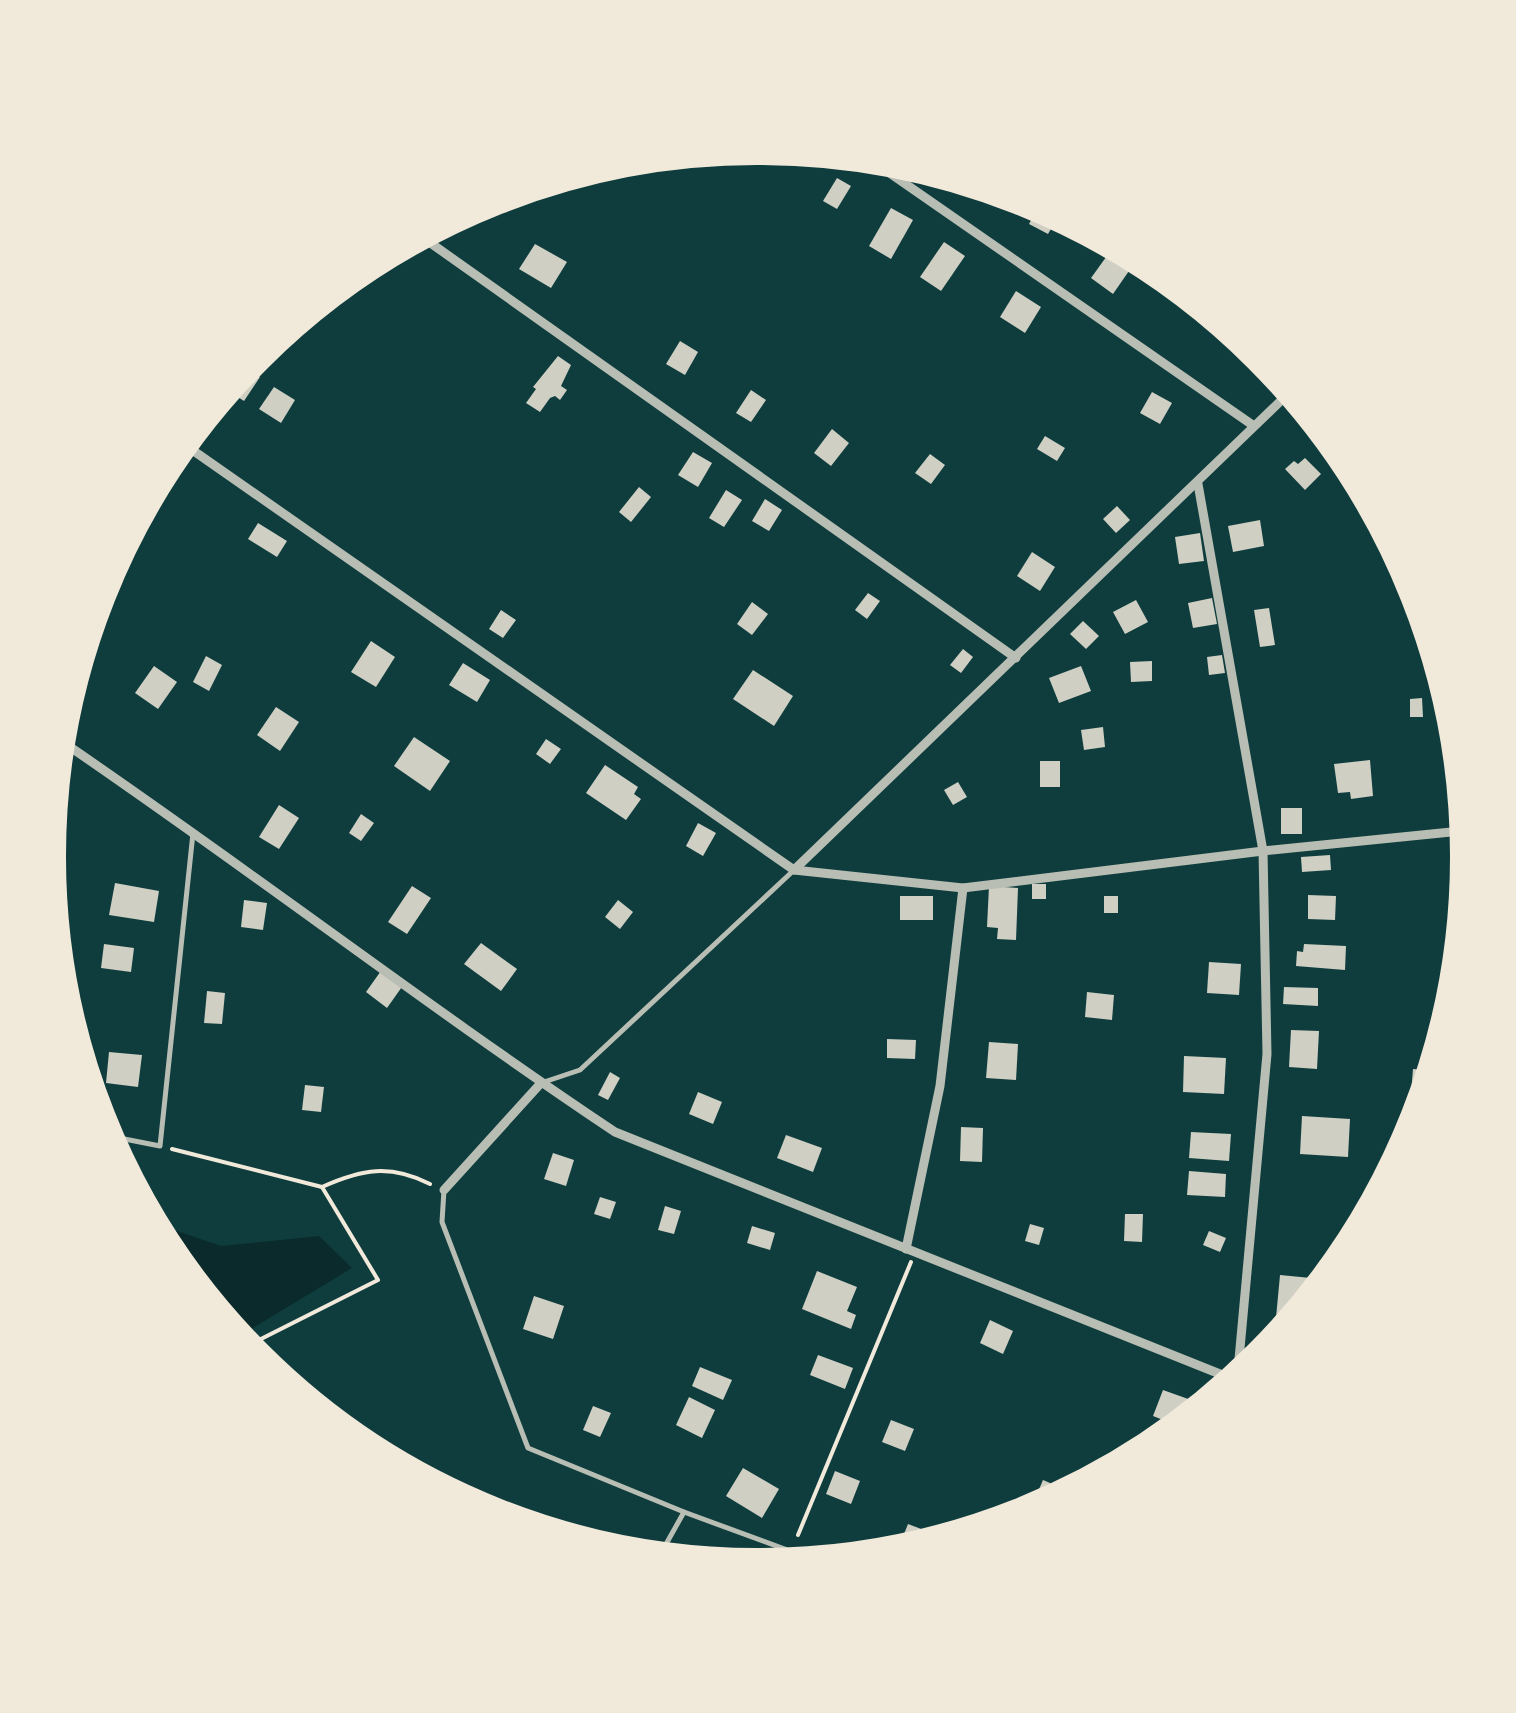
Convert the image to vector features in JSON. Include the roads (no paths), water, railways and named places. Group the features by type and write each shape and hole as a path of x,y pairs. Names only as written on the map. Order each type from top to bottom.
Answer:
{"street":[{"path":"886,171 1254,426"},
{"path":"428,241 1016,658"},
{"path":"794,870 1284,397"},
{"path":"192,450 794,870 963,888 1455,832"},
{"path":"1198,484 1263,851 1267,1054 1241,1360"},
{"path":"69,746 193,830 615,1132 1224,1375"},
{"path":"910,1251 940,1086 963,888"},
{"path":"444,1190 542,1083"}],"lane":[{"path":"120,1138 160,1146 193,830"},
{"path":"542,1083 580,1070 794,870"},
{"path":"444,1190 442,1222 528,1448 796,1553"},
{"path":"664,1548 684,1512"}],"water":[{"path":"168,1228 221,1246 319,1236 352,1268 247,1332 204,1281"}]}
